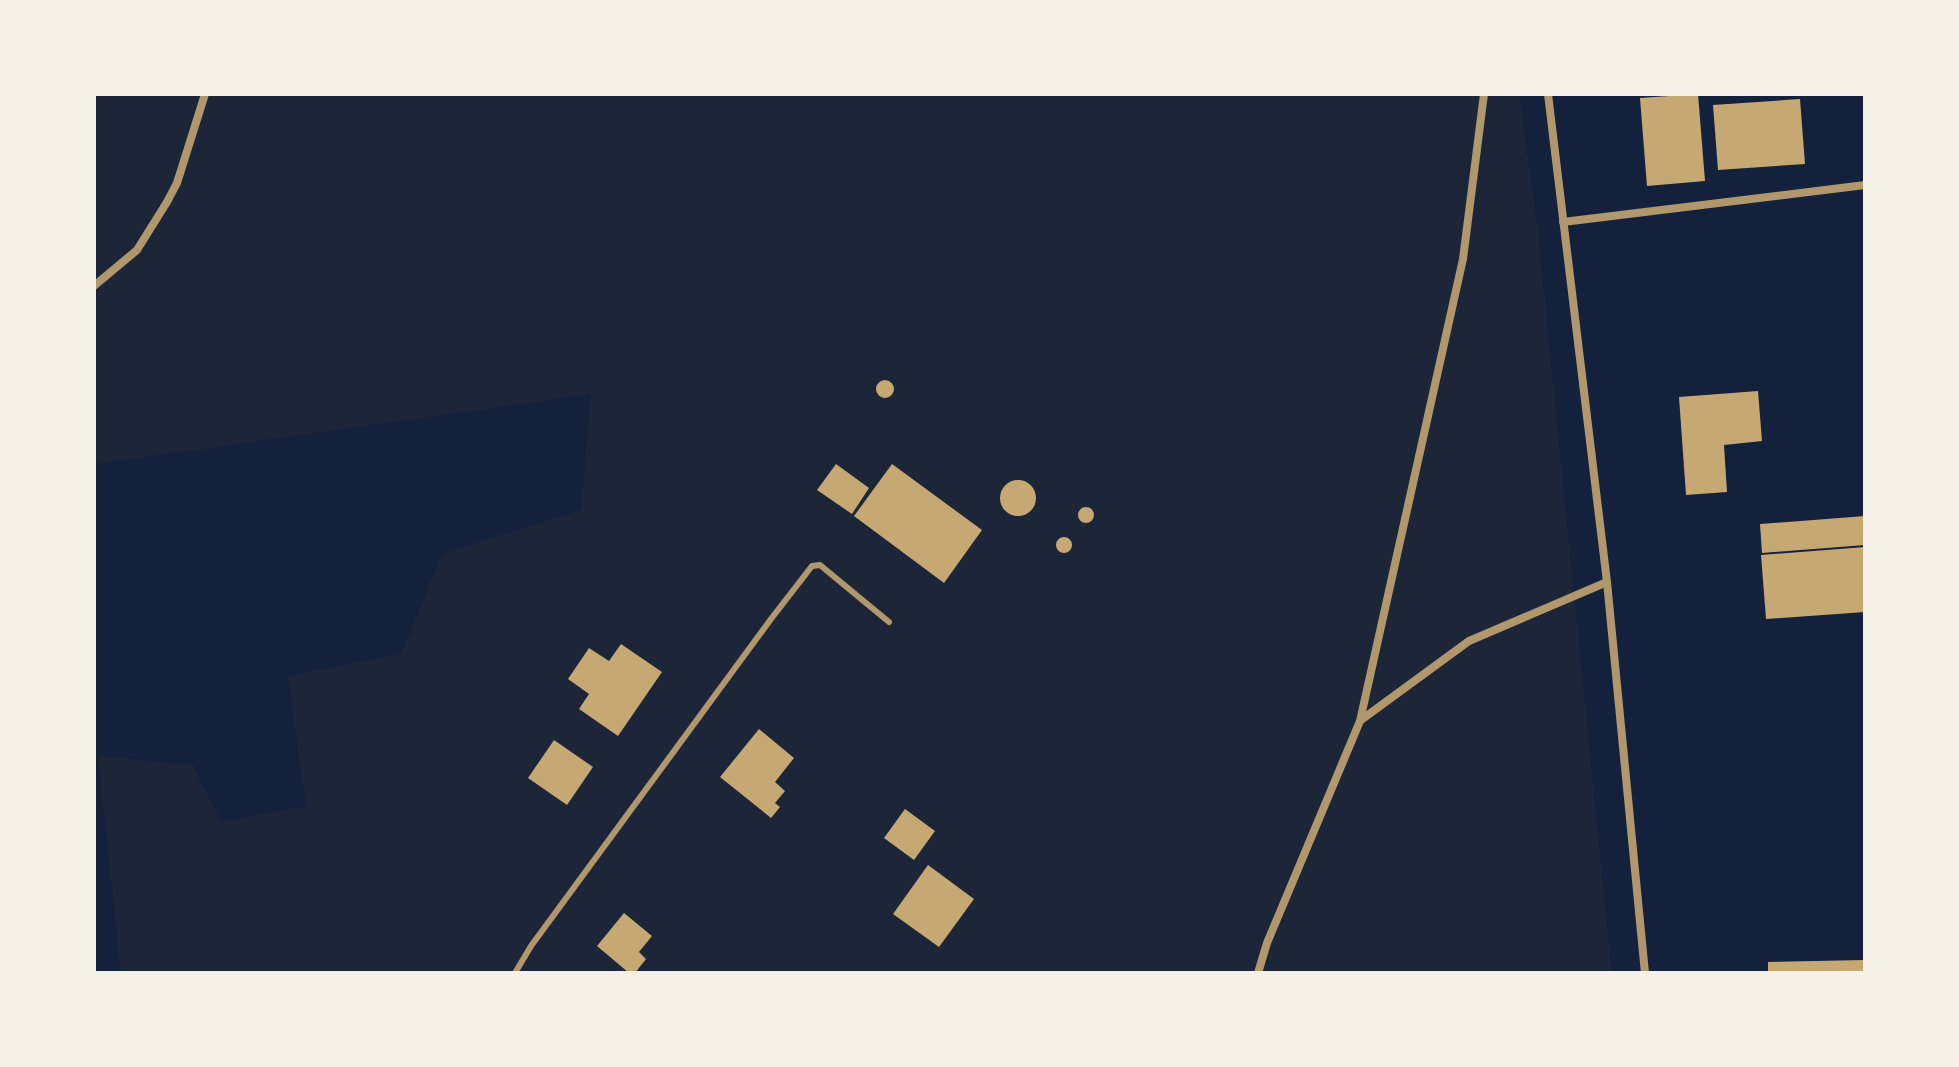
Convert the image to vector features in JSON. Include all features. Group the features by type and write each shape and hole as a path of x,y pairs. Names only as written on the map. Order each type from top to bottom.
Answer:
{"street":[{"path":"94,286 137,250 167,202 177,183 205,94"},
{"path":"1258,973 1267,943 1360,721 1463,259 1484,94"},
{"path":"1548,94 1607,582 1645,973"},
{"path":"1563,222 1865,185"},
{"path":"1360,721 1469,641 1607,582"}],"lane":[{"path":"515,973 531,946 812,566 820,565 889,622"}],"shaded area":[{"path":"94,94 1519,94 1538,232 1612,973 121,973 98,756 192,765 222,822 306,806 288,676 401,654 442,554 581,510 591,394 94,464"}],"building":[{"path":"1698,94 1705,181 1647,186 1640,98"},
{"path":"1800,99 1805,164 1718,170 1713,105"},
{"path":"885,380 894,389 885,398 876,389"},
{"path":"1758,391 1762,441 1724,445 1727,492 1686,495 1679,397"},
{"path":"836,464 869,488 852,514 817,490"},
{"path":"892,464 982,530 944,583 854,516"},
{"path":"1018,480 1031,485 1036,498 1031,511 1018,516 1005,511 1000,498 1005,485"},
{"path":"1083,507 1089,507 1094,515 1092,521 1083,523 1078,518 1078,512"},
{"path":"1865,516 1865,545 1762,553 1760,524"},
{"path":"1064,537 1070,539 1070,551 1064,553 1058,551 1056,545 1058,539"},
{"path":"1865,547 1865,612 1766,619 1761,555"},
{"path":"621,644 662,672 618,736 579,709 589,694 568,679 589,648 609,661"},
{"path":"759,729 794,758 775,782 785,791 775,803 780,807 771,818 720,777"},
{"path":"554,740 593,767 567,805 528,778"},
{"path":"905,809 935,831 914,860 884,838"},
{"path":"928,865 974,899 939,947 893,914"},
{"path":"624,913 652,936 639,952 646,959 635,973 629,973 597,946"},
{"path":"1865,960 1865,973 1768,973 1768,962"}]}
